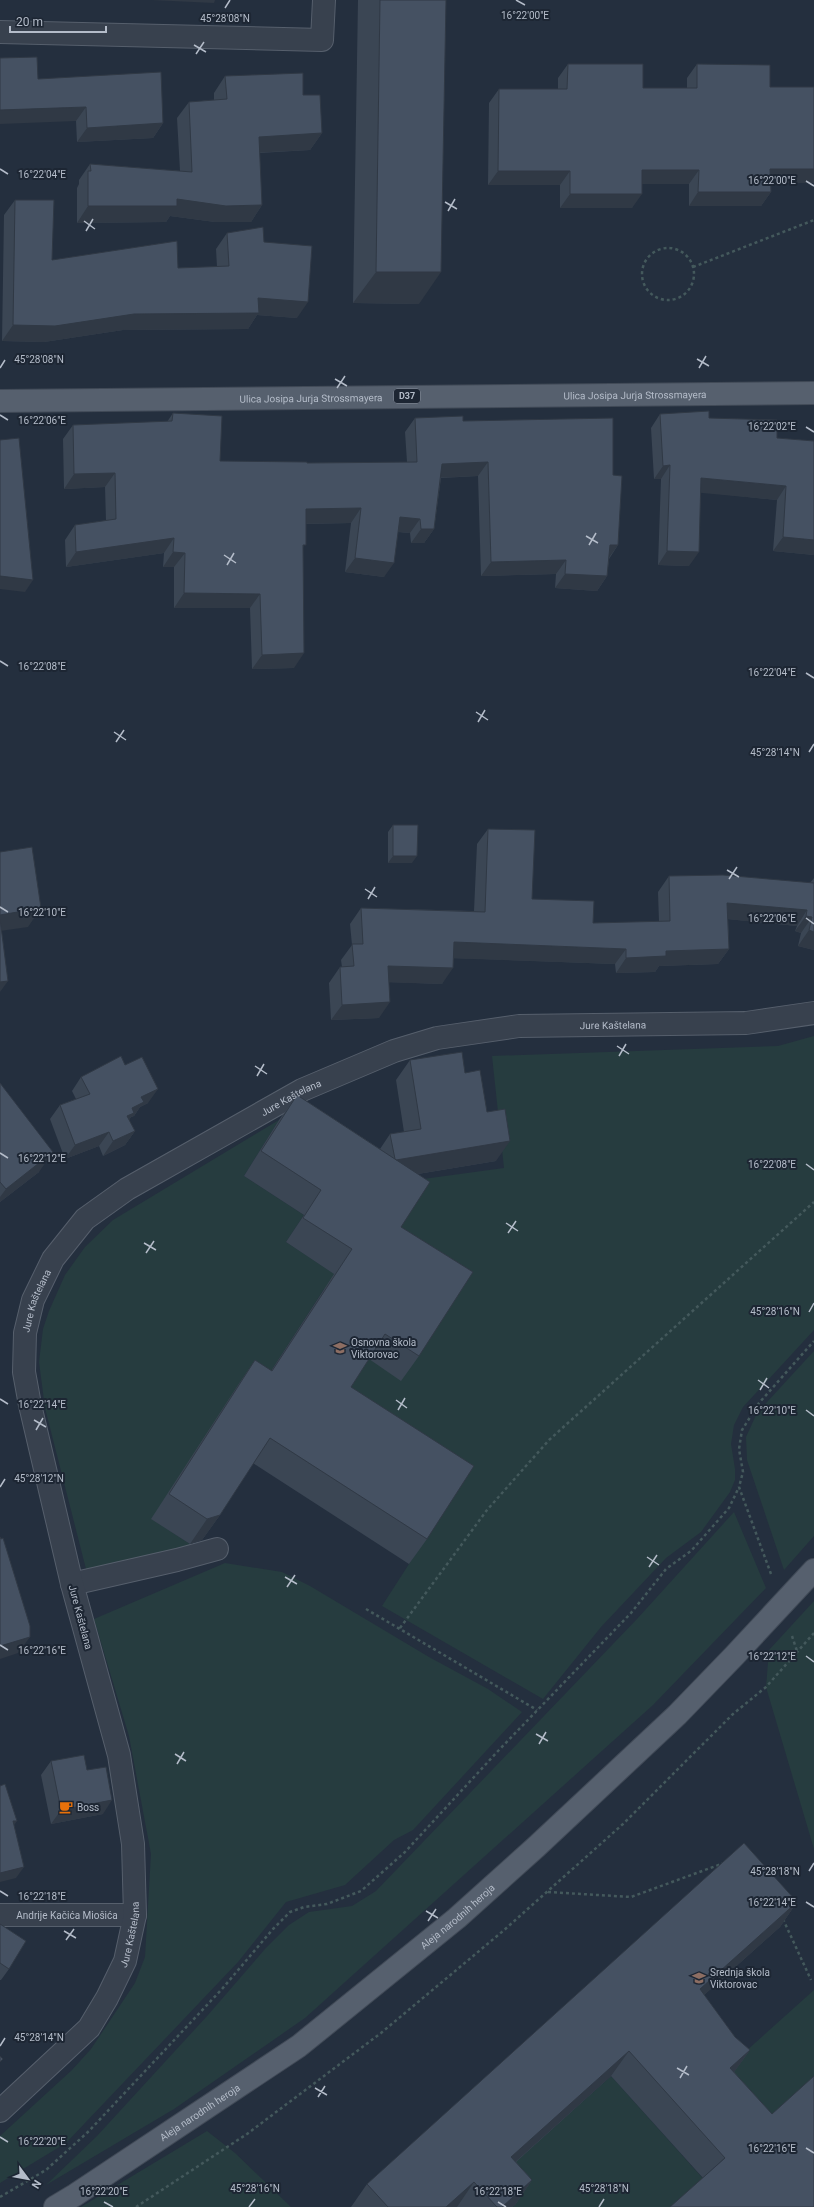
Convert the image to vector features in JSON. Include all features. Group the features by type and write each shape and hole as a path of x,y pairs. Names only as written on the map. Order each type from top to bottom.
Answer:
{"main road":[{"name":"Ulica Josipa Jurja Strossmayera","path":"0,401 814,393"},
{"name":"Aleja narodnih heroja","path":"55,2207 75,2196 299,2046 377,1984 463,1912 600,1788 677,1715 814,1570"}],"street":[{"path":"0,32 322,40 324,0"},
{"name":"Jure Kaštelana","path":"0,2111 89,2028 107,1998 125,1961 134,1915 133,1844 119,1755 72,1584 30,1405 24,1372 25,1333 33,1300 53,1259 85,1219 127,1189 302,1090 394,1051 437,1038 519,1026 746,1023 814,1013"},
{"path":"72,1584 177,1560 216,1549"},
{"name":"Andrije Kačića Miošića","path":"0,1915 134,1915"}],"path":[{"path":"693,267 814,220"},
{"path":"667,248 683,253 689,259 693,267 692,285 687,292 672,299 656,297 647,288 642,277 643,268 651,254 667,248"},
{"path":"400,1628 487,1510 548,1440 814,1202"},
{"path":"0,2197 46,2170 89,2131 222,1989 290,1912 304,1906 327,1904 361,1891 405,1852 537,1710 631,1613 666,1569 691,1551 729,1508 744,1472 739,1450 742,1430 758,1403 814,1341"},
{"path":"739,1487 782,1604 797,1651"},
{"path":"366,1609 537,1710"},
{"path":"136,2207 247,2134 381,2033 547,1892 622,1824 733,1714 766,1687 814,1633"},
{"path":"547,1892 632,1897 723,1862 729,1868"},
{"path":"779,1916 785,1921 811,1980"}],"green space":[{"path":"814,1036 814,1330 743,1407 734,1425 731,1444 735,1469 735,1480 730,1492 701,1532 666,1558 601,1627 543,1699 382,1606 456,1491 333,1412 424,1277 379,1185 504,1168 492,1056 778,1046"},
{"path":"279,1120 244,1176 304,1215 286,1242 339,1277 324,1289 255,1396 152,1519 193,1546 126,1565 86,1569 45,1408 39,1362 43,1329 49,1311 65,1275 85,1247 113,1220"},
{"path":"814,1351 814,1536 784,1570 747,1460 746,1437 757,1413"},
{"path":"734,1512 766,1588 653,1705 305,2018 174,2109 46,2185 97,2136 208,2015 265,1949 289,1925 309,1912 352,1906 376,1891 637,1619"},
{"path":"225,1563 282,1572 310,1586 429,1657 488,1689 522,1712 413,1830 394,1840 345,1885 286,1902 238,1962 66,2143 0,2183 0,2136 72,2070 91,2049 135,1983 145,1957 151,1854 129,1736 94,1619"},
{"path":"814,1601 814,1849 766,1687 769,1650"},
{"path":"814,1990 814,2086 755,2139 726,2069"},
{"path":"611,2076 707,2183 680,2207 512,2207 515,2205 493,2182"},
{"path":"207,2131 235,2153 291,2207 81,2207"}],"building":[{"path":"380,0 446,0 441,272 376,272"},
{"path":"37,57 38,79 161,72 163,123 87,128 86,107 0,110 0,58"},
{"path":"568,64 643,64 643,88 697,88 697,64 770,65 770,87 814,87 814,169 770,169 771,192 698,192 699,170 642,170 642,194 570,194 570,171 498,171 499,89 567,89"},
{"path":"303,73 303,95 320,95 322,133 259,137 262,205 226,206 177,199 177,206 88,206 88,171 91,171 90,164 192,172 189,102 227,99 225,76"},
{"path":"15,200 54,200 52,260 177,241 178,268 229,266 227,233 263,227 264,242 312,246 308,302 258,298 259,313 134,314 55,326 13,325"},
{"path":"709,411 709,418 777,420 777,438 814,441 814,540 783,537 786,486 701,478 699,552 667,551 670,465 663,466 660,414"},
{"path":"173,413 222,416 220,461 307,463 417,462 415,418 463,416 463,421 613,418 613,475 622,476 618,545 610,545 607,576 565,574 566,560 491,562 488,462 442,464 434,529 421,529 420,519 400,517 394,563 355,558 361,508 306,509 306,545 303,545 304,653 262,655 260,594 184,593 185,553 173,552 174,538 76,552 75,525 116,519 115,473 74,474 73,425 172,421"},
{"path":"19,438 33,580 0,576 0,440"},
{"path":"393,825 418,825 417,856 393,856"},
{"path":"488,829 535,830 532,899 594,901 593,923 670,921 669,876 723,875 814,883 814,932 809,930 812,917 806,916 807,910 727,903 729,949 666,951 666,956 626,958 626,949 454,942 453,968 388,966 390,1002 342,1005 340,967 354,966 352,944 363,944 361,908 485,912"},
{"path":"32,847 41,908 0,915 0,852"},
{"path":"0,919 8,981 0,982"},
{"path":"462,1052 465,1073 480,1070 487,1112 505,1109 510,1141 396,1160 390,1134 421,1129 410,1060"},
{"path":"121,1056 125,1065 142,1057 158,1089 141,1097 144,1102 132,1108 134,1113 127,1116 135,1131 113,1141 109,1132 75,1145 60,1105 90,1094 81,1077"},
{"path":"0,1083 53,1152 6,1189 0,1182"},
{"path":"297,1095 430,1182 401,1227 473,1272 419,1356 385,1334 351,1387 474,1466 427,1539 270,1438 220,1515 207,1519 169,1494 255,1360 272,1371 352,1249 303,1218 321,1190 261,1151"},
{"path":"0,1537 1,1539 3,1538 30,1626 30,1637 0,1646"},
{"path":"84,1755 87,1770 106,1767 112,1800 61,1810 51,1761"},
{"path":"5,1784 17,1821 13,1821 24,1867 0,1873 0,1786"},
{"path":"744,1843 797,1902 700,1989 735,2037 750,2050 730,2068 772,2114 814,2076 814,2207 670,2207 725,2158 629,2051 511,2157 532,2180 502,2207 497,2207 474,2182 446,2207 388,2207 367,2184"},
{"path":"0,1924 26,1941 9,1969 0,1963"}],"place":[{"name":"Osnovna škola Viktorovac","path":"340,1348"},
{"name":"Boss","path":"66,1807"},
{"name":"Srednja škola Viktorovac","path":"699,1978"}]}
